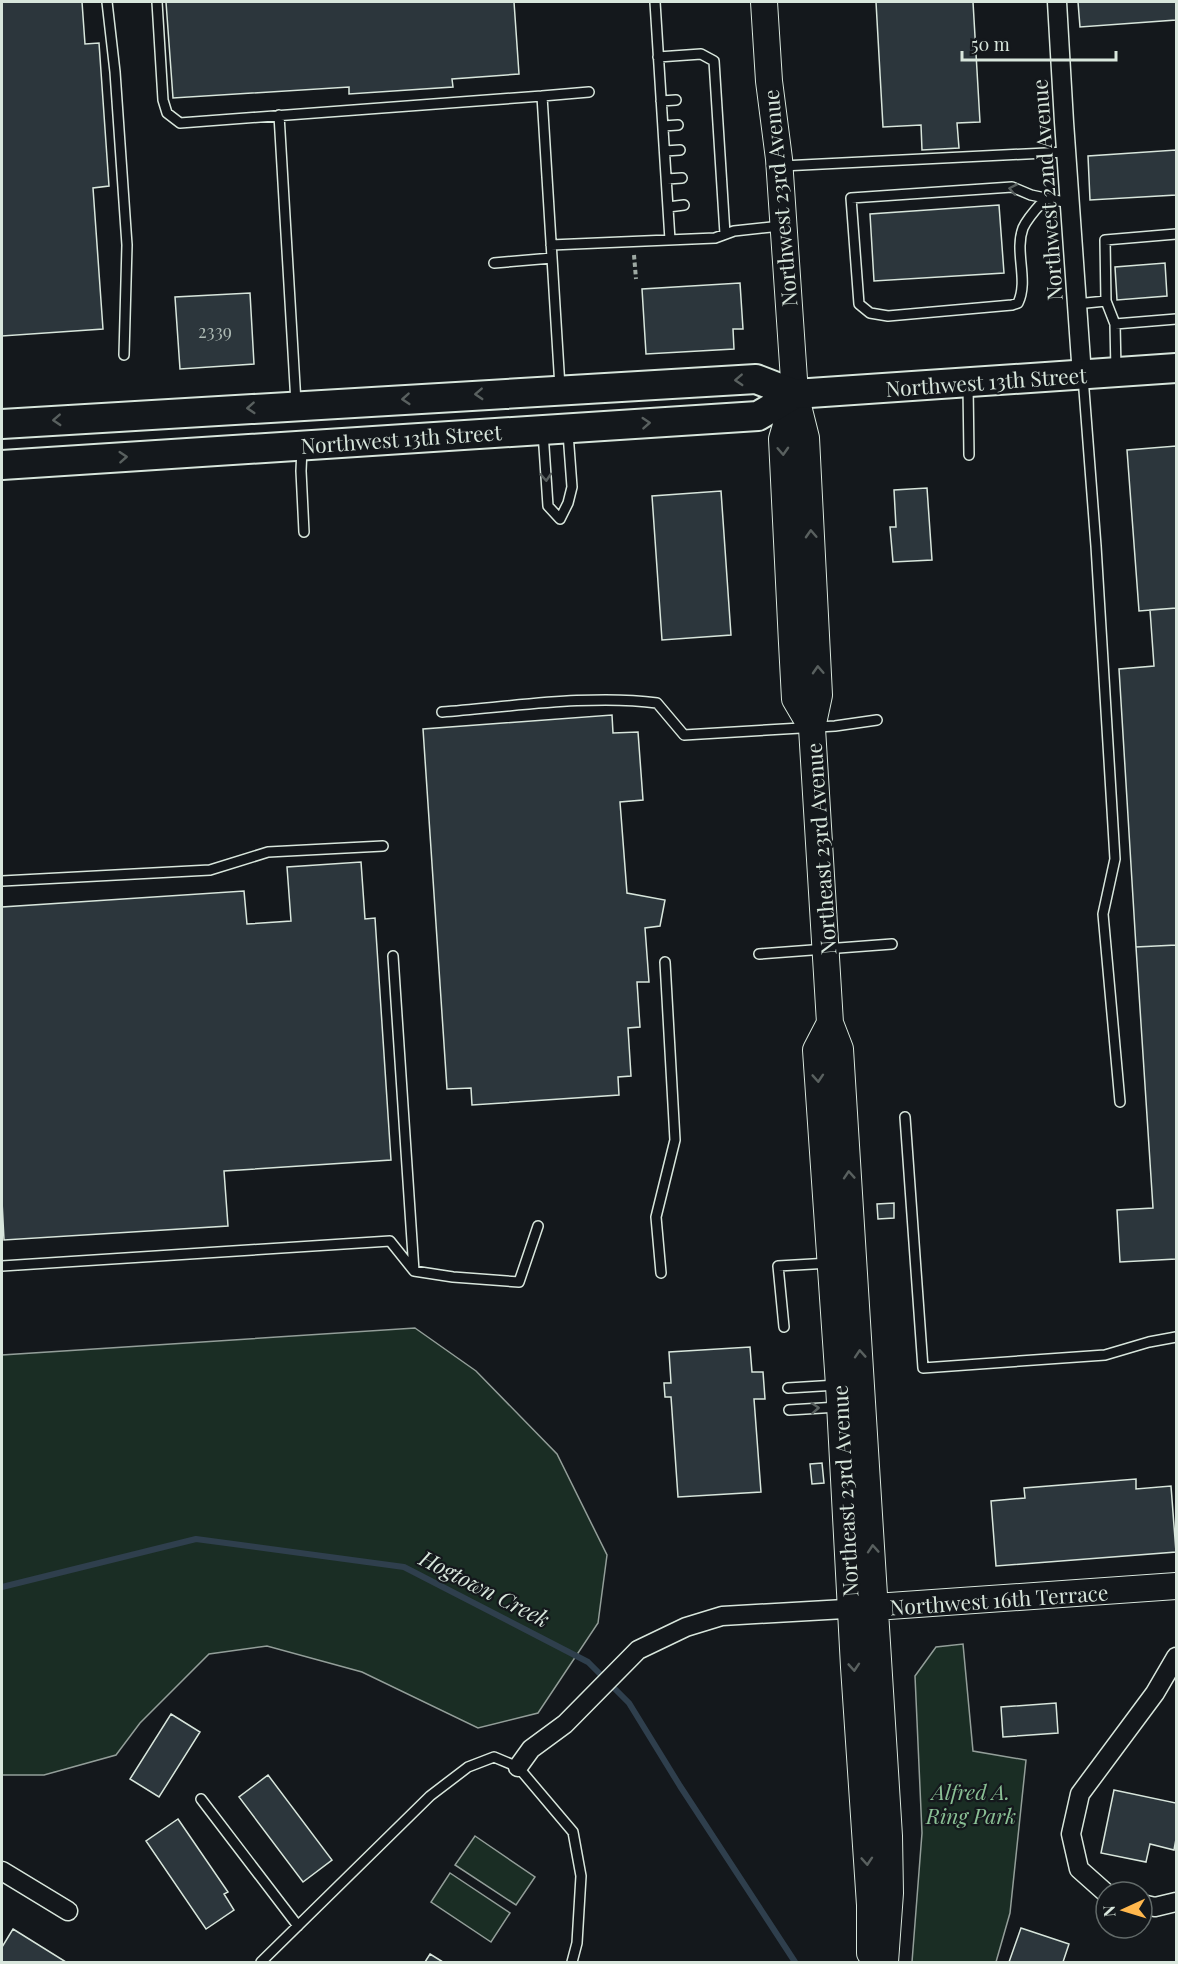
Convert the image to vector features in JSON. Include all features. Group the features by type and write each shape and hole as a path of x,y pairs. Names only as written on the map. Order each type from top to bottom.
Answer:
{"main road":[{"name":"Northwest 13th Street","path":"2,424 756,379 795,394 1176,368"},
{"name":"Northwest 13th Street","path":"2,465 758,416 795,394"},
{"path":"303,445 332,421 373,401"},
{"path":"211,451 261,431 296,405"}],"street":[{"name":"Northwest 23rd Avenue","path":"764,2 769,81 780,166 795,394 806,438 819,695 812,728"},
{"name":"Northwest 22nd Avenue","path":"1057,2 1082,375"},
{"name":"Northwest 23rd Avenue","path":"792,643 782,439 795,394"},
{"name":"Northeast 23rd Avenue","path":"792,643 795,699 812,728 830,1023 840,1049 842,1262 840,1396 889,1836 890,1893 885,1962"},
{"name":"Northeast 23rd Avenue","path":"842,1262 863,1608 870,1962"},
{"name":"Northwest 16th Terrace","path":"518,1767 531,1749 565,1724 638,1650 686,1627 722,1616 1176,1586"},
{"path":"1094,1882 1079,1869 1071,1834 1080,1794 1155,1693 1176,1657"},
{"path":"2,1871 68,1911"},
{"path":"1154,1907 1176,1902"}],"lane":[{"path":"107,2 115,72 127,245 124,355"},
{"path":"157,2 163,100 167,113 180,123 589,92"},
{"path":"655,2 670,240"},
{"path":"658,57 701,54 714,60 725,234"},
{"path":"542,96 560,390"},
{"path":"705,98 716,97"},
{"path":"661,101 676,100"},
{"path":"279,115 296,405"},
{"path":"705,123 718,123"},
{"path":"663,126 678,125"},
{"path":"708,148 719,148"},
{"path":"665,151 680,150"},
{"path":"780,166 1066,152"},
{"path":"710,176 721,176"},
{"path":"667,179 682,178"},
{"path":"1046,198 1023,228 1020,241 1022,287 1018,303 888,316 877,315 864,309 857,299 851,198 1012,187 1031,195 1046,198 1069,203"},
{"path":"711,204 723,202"},
{"path":"668,207 684,205"},
{"path":"551,245 715,238 734,231 784,226"},
{"path":"1116,372 1115,324 1106,301 1105,240 1176,234"},
{"path":"494,263 552,258"},
{"path":"1076,304 1106,301"},
{"path":"1115,324 1176,319"},
{"path":"1082,375 1094,513 1115,859 1103,914 1120,1102"},
{"path":"968,382 969,455"},
{"path":"555,429 572,488 560,519 548,506 555,429"},
{"path":"303,445 301,471 304,532"},
{"path":"442,712 573,702 638,701 657,703 684,735 812,728 877,720"},
{"path":"2,881 210,870 268,852 383,846"},
{"path":"759,954 892,944"},
{"path":"393,956 414,1271"},
{"path":"661,1273 656,1217 675,1140 665,962"},
{"path":"905,1117 923,1368 1105,1355 1176,1337"},
{"path":"2,1266 390,1240 414,1271 453,1277 519,1282 538,1226"},
{"path":"784,1328 778,1266 842,1262"},
{"path":"788,1388 840,1396"},
{"path":"789,1410 840,1396"},
{"path":"262,1962 430,1796 468,1767 494,1757 518,1767 573,1832 582,1876 577,1943 572,1962"},
{"path":"201,1799 298,1926"}],"path":[{"path":"634,255 636,279"}],"green space":[{"path":"415,1328 476,1371 557,1454 607,1555 598,1623 538,1713 478,1728 362,1672 267,1646 209,1654 140,1723 116,1755 44,1775 2,1775 2,1355"},
{"name":"Alfred A. Ring Park","path":"963,1644 973,1751 1026,1760 1010,1913 996,1962 912,1962 922,1833 915,1676 936,1647"},
{"path":"475,1836 535,1877 516,1905 455,1865"},
{"path":"450,1873 510,1913 491,1942 431,1902"}],"building":[{"path":"2,2 82,2 85,44 99,43 109,186 93,188 103,329 2,336"},
{"path":"166,2 514,2 519,74 452,79 453,87 349,94 349,87 173,98"},
{"path":"876,2 973,2 980,122 957,123 959,148 922,150 921,125 883,127"},
{"path":"1078,2 1176,2 1176,20 1080,27"},
{"path":"1176,150 1176,195 1090,200 1088,156"},
{"path":"999,205 1004,273 874,281 870,214"},
{"path":"1165,263 1167,296 1117,300 1115,267"},
{"path":"740,283 743,329 733,329 734,349 646,354 642,289"},
{"path":"250,293 254,364 180,369 175,297"},
{"path":"1176,446 1176,608 1139,611 1127,450"},
{"path":"927,488 932,560 893,562 890,527 896,527 894,490"},
{"path":"721,491 731,635 662,640 652,496"},
{"path":"1176,608 1176,945 1136,947 1119,669 1154,666 1150,610"},
{"path":"612,715 613,733 638,732 643,800 620,802 627,893 665,900 660,926 645,928 649,982 637,982 640,1027 628,1028 631,1076 618,1077 619,1095 472,1105 471,1088 447,1089 423,729"},
{"path":"361,862 365,919 375,918 391,1160 224,1171 228,1226 4,1240 2,907 244,891 247,924 291,921 287,867"},
{"path":"1176,945 1176,1259 1120,1262 1117,1210 1153,1208 1136,947"},
{"path":"894,1203 894,1218 878,1219 877,1204"},
{"path":"750,1347 752,1372 763,1372 765,1399 754,1399 761,1492 678,1497 671,1397 665,1397 664,1383 671,1383 669,1352"},
{"path":"822,1463 824,1483 812,1484 810,1464"},
{"path":"1136,1479 1136,1489 1171,1486 1176,1552 996,1566 991,1501 1025,1498 1024,1488"},
{"path":"1056,1703 1058,1733 1003,1737 1001,1707"},
{"path":"171,1714 200,1732 159,1797 130,1779"},
{"path":"268,1775 332,1860 303,1882 239,1797"},
{"path":"1114,1790 1176,1803 1174,1850 1150,1844 1146,1862 1101,1853"},
{"path":"178,1819 228,1892 224,1894 234,1910 206,1929 146,1841"},
{"path":"1021,1928 1069,1944 1063,1962 1009,1962"},
{"path":"13,1929 66,1962 2,1962 2,1947"},
{"path":"430,1954 443,1962 425,1962"}],"waterway":[{"name":"Hogtown Creek","path":"2,1587 196,1539 404,1567 588,1662 629,1703 680,1786 795,1962"}]}
